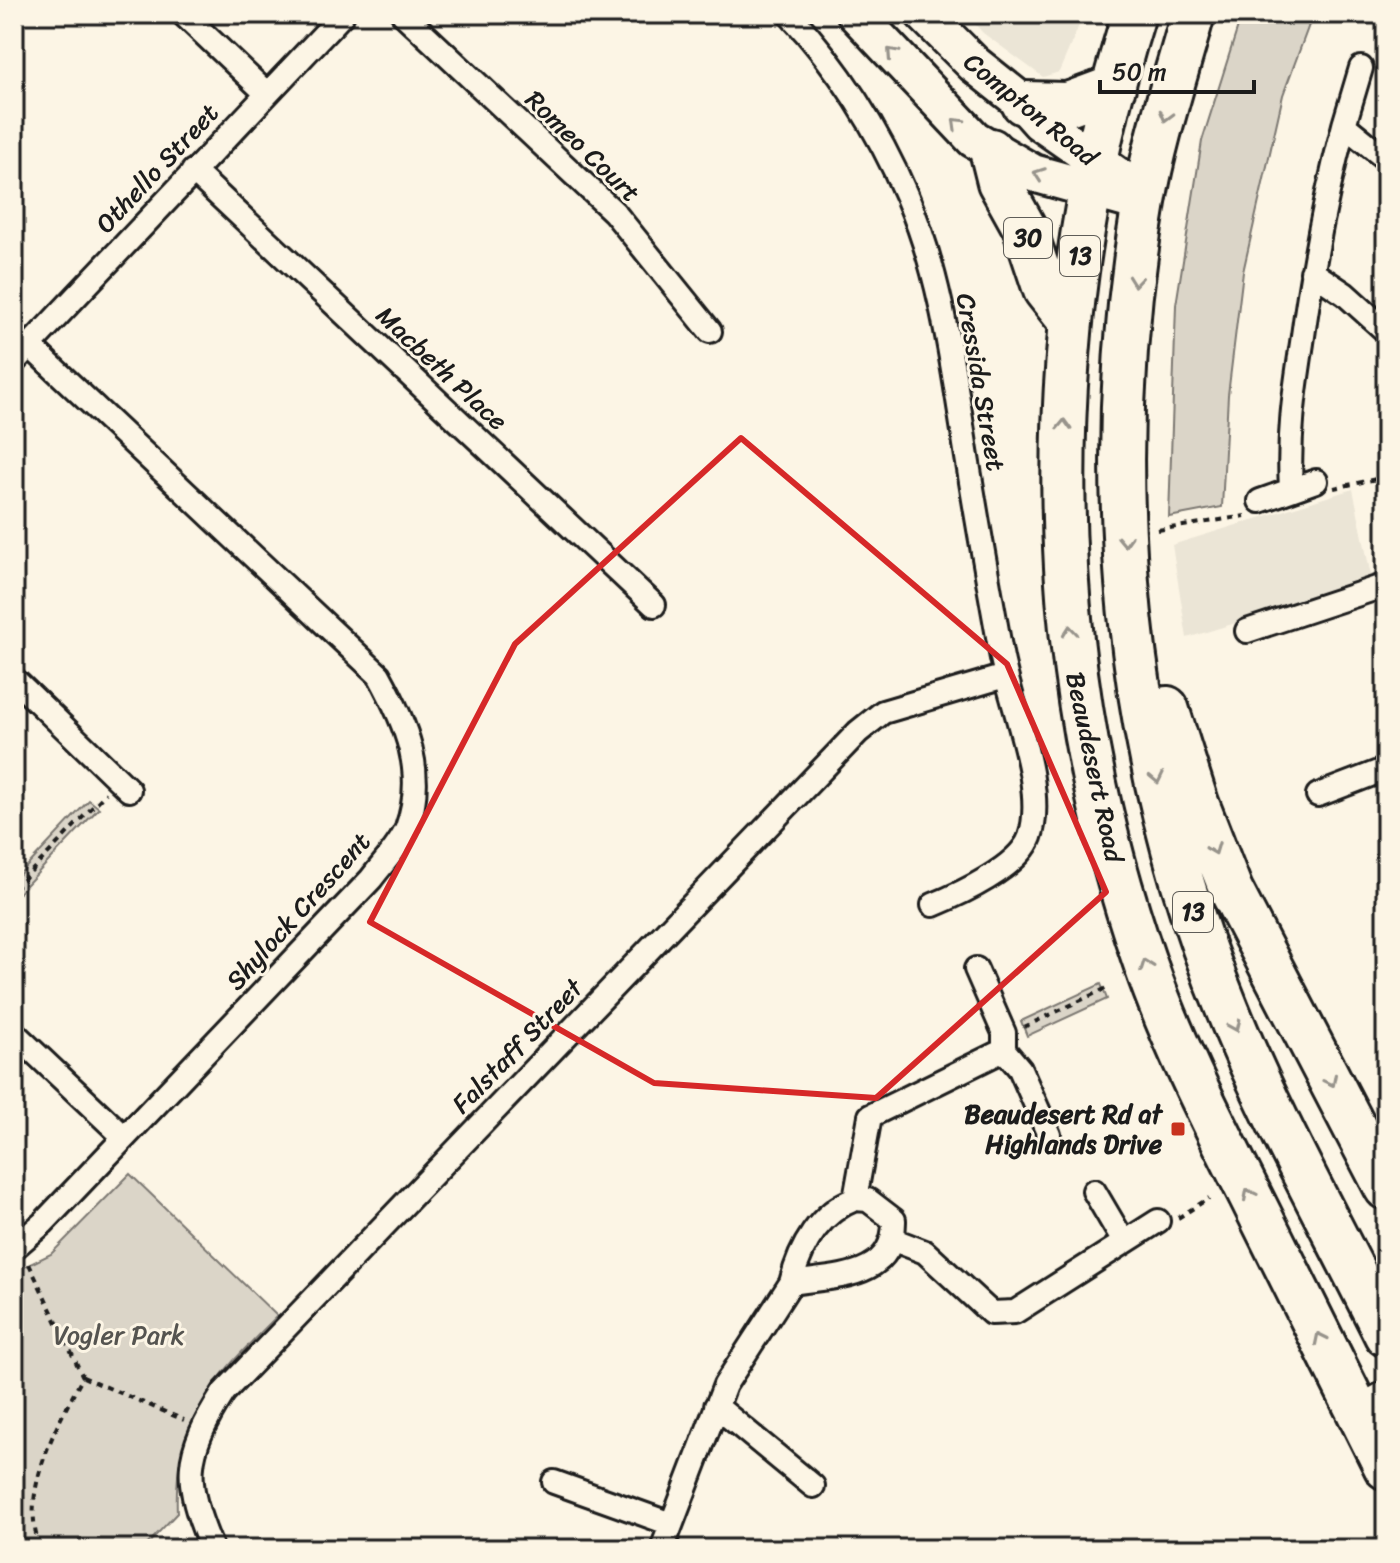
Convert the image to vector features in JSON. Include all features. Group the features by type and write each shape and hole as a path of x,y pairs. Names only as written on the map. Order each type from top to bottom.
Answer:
{"highway":[{"name":"Beaudesert Road","path":"1134,14 1094,176 1071,323 1063,435 1065,582 1073,667 1103,822 1145,963 1173,1035 1376,1424"},
{"name":"13","path":"1193,14 1145,198 1124,416 1127,591 1136,674 1162,803 1211,966 1256,1073 1386,1335"},
{"path":"1023,103 1068,104 1114,87"},
{"name":"30","path":"991,150 999,182 1024,227 1045,290 1071,323"},
{"path":"1127,591 1152,633 1166,704 1181,753 1231,890 1386,1188"}],"main road":[{"name":"Compton Road","path":"856,14 959,126 991,150 1033,173 1094,176 1145,198"},
{"name":"Compton Road","path":"924,14 974,64 1023,103 1094,176"}],"street":[{"path":"183,14 266,93"},
{"name":"Othello Street","path":"22,354 343,14"},
{"name":"Romeo Court","path":"403,14 614,212 710,331"},
{"name":"Cressida Street","path":"789,14 812,39 868,120 907,196 932,266 948,340 1005,676 1034,793 1030,838 1015,855 973,888 933,905"},
{"path":"1291,489 1288,441 1312,272 1324,201 1361,68"},
{"path":"1344,125 1386,159"},
{"name":"Macbeth Place","path":"193,171 654,605"},
{"path":"1312,272 1345,294 1386,331"},
{"name":"Shylock Crescent","path":"17,1246 371,879 406,830 417,775 405,721 379,675 22,354"},
{"path":"1260,501 1316,481"},
{"path":"1247,631 1386,585"},
{"name":"Falstaff Street","path":"212,1549 194,1506 190,1459 202,1427 224,1392 858,732 883,712 1005,676"},
{"path":"14,679 124,784"},
{"path":"1318,795 1386,769"},
{"path":"976,969 1004,1042 1020,1069 1049,1135"},
{"path":"14,1033 124,1137"},
{"path":"855,1199 870,1116 1004,1042"},
{"path":"1094,1191 1124,1242"},
{"path":"662,1549 725,1385 791,1283 798,1257 815,1231 829,1212 855,1199 880,1206 894,1220 894,1240 886,1256 874,1265 850,1274 791,1283"},
{"path":"894,1240 925,1252 991,1313 1015,1312 1158,1221"},
{"path":"716,1406 813,1486"},
{"path":"554,1482 671,1524"}],"path":[{"path":"14,889 124,784"},
{"path":"1004,1042 1019,1030 1109,987"},
{"path":"1158,1221 1169,1223 1209,1198"},
{"path":"17,1246 83,1377 149,1408 202,1427"},
{"path":"41,1549 32,1530 38,1483 58,1422 83,1377"}],"highlighted area":[{"path":"741,438 1007,664 1106,892 876,1098 654,1083 370,922 515,644"}],"shaded area":[{"path":"966,14 1084,14 1059,72 1043,77 983,33"},
{"path":"1353,489 1372,581 1187,638 1172,545"}],"green space":[{"path":"1242,14 1313,14 1283,95 1243,272 1228,395 1222,507 1169,517 1176,305 1202,141"},
{"path":"89,800 99,808 14,898 14,880"},
{"path":"1101,984 1107,999 1027,1036 1021,1021"},
{"name":"Vogler Park","path":"130,1174 277,1316 235,1360 202,1402 182,1451 177,1513 143,1549 14,1549 14,1272 51,1254"}],"place":[{"name":"Beaudesert Rd at Highlands Drive","path":"1178,1129"}]}
